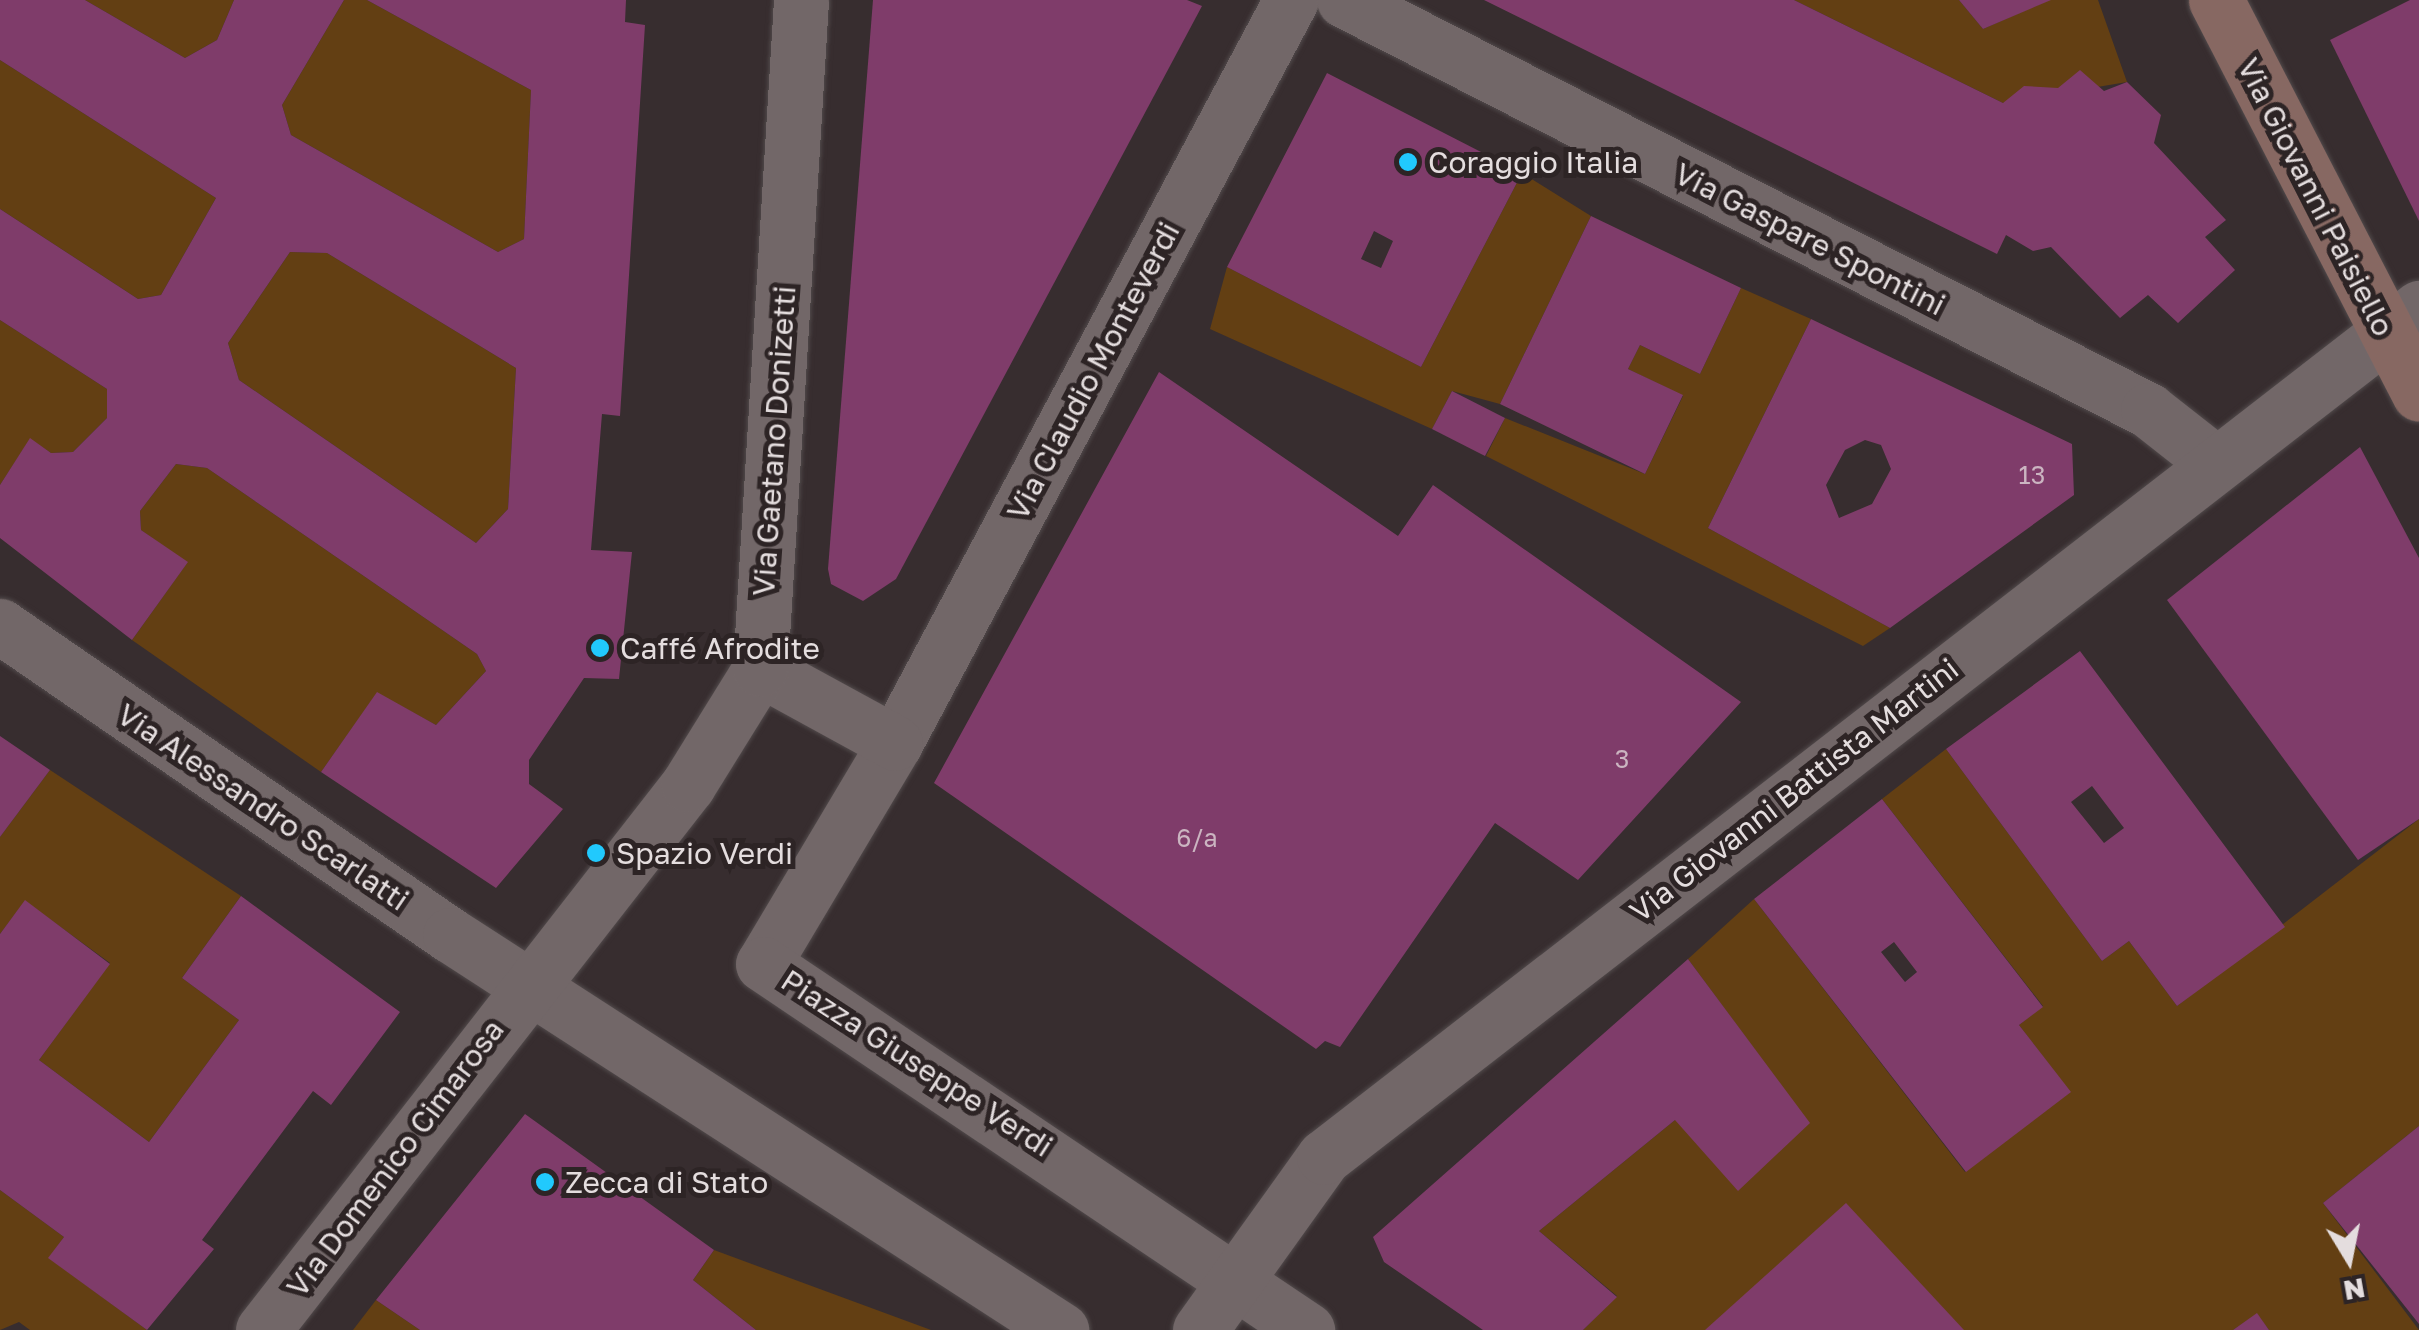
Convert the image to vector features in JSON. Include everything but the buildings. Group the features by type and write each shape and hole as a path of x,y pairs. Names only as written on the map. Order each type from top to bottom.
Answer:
{"street":[{"name":"Via Gaetano Donizetti","path":"528,986 688,784 760,669 802,0"},
{"name":"Via Claudio Monteverdi","path":"895,743 1291,0"},
{"name":"Via Gaspare Spontini","path":"1344,0 2148,410 2214,462"},
{"name":"Via Giovanni Paisiello","path":"2216,0 2402,320 2419,394"},
{"name":"Via Giovanni Battista Martini","path":"1200,1330 1324,1157 2214,462 2402,320"},
{"name":"Via Alessandro Scarlatti","path":"0,626 528,986"},
{"path":"760,669 895,743"},
{"name":"Piazza Giuseppe Verdi","path":"895,743 763,964 1236,1278 1307,1330"},
{"path":"528,986 1061,1330"},
{"name":"Via Domenico Cimarosa","path":"264,1330 528,986"}],"shaded area":[{"path":"85,0 234,0 217,40 185,58"},
{"path":"344,0 367,0 531,90 524,239 498,252 291,135 282,105"},
{"path":"1794,0 1959,0 1983,29 2049,0 2098,0 2127,82 2003,103"},
{"path":"0,60 216,198 161,295 138,299 0,209"},
{"path":"1522,173 1591,216 1500,404 1452,391 1432,429 1210,329 1227,267 1421,367"},
{"path":"290,252 327,253 516,368 508,509 476,543 239,380 228,343"},
{"path":"1741,288 1811,319 1708,528 1890,628 1863,646 1486,456 1505,418 1645,474 1683,396 1628,369 1640,345 1700,374"},
{"path":"0,320 107,389 107,418 73,452 51,453 30,439 0,485"},
{"path":"176,464 207,468 477,654 486,671 436,725 377,693 321,772 132,640 187,563 141,530 140,511"},
{"path":"1946,749 2102,961 2129,941 2177,1006 2419,819 2419,1126 2323,1203 2419,1330 2269,1330 2257,1314 2233,1330 1583,1330 1617,1296 1539,1231 1675,1120 1809,1123 1688,959 1754,899 1965,1172 2070,1092 2019,1025 2043,1006 1882,799"},
{"path":"50,770 241,896 182,978 239,1020 149,1142 39,1060 110,963 25,901 0,934 0,837"},
{"path":"0,1190 64,1237 49,1258 147,1330 30,1330 19,1322 0,1330"},
{"path":"714,1250 931,1330 756,1330 693,1280"},
{"path":"376,1300 420,1330 353,1330"}],"place":[{"name":"Coraggio Italia","path":"1408,162"},
{"name":"Caffé Afrodite","path":"600,648"},
{"name":"Spazio Verdi","path":"596,853"},
{"name":"Zecca di Stato","path":"545,1182"}]}
